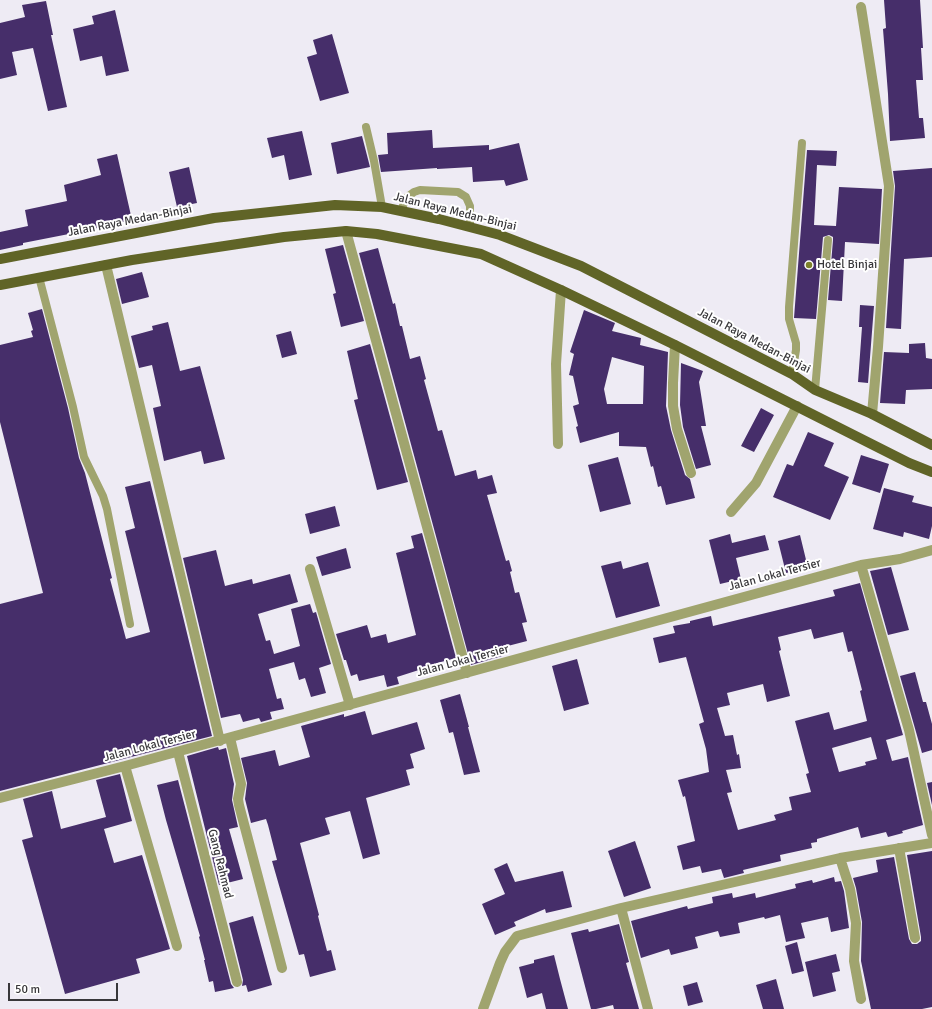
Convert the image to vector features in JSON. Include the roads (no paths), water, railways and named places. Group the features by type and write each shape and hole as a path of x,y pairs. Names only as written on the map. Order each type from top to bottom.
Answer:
{"main road":[{"name":"Jalan Raya Medan-Binjai","path":"0,259 214,218 335,206 382,207 500,235 581,266 792,374 815,390 872,414 932,445"},
{"path":"0,285 132,260 284,237 346,231 377,234 481,254 561,290 675,345 909,463 932,472"}],"street":[{"path":"861,7 888,186 872,414"},
{"path":"346,231 467,673"},
{"path":"106,265 225,739 240,784 238,799 239,805 282,968"},
{"path":"558,444 556,364 561,290"},
{"path":"675,345 673,406 677,429 691,473"},
{"path":"732,512 756,483 797,406"},
{"name":"Jalan Lokal Tersier","path":"0,798 178,752 861,565 900,559 932,550"},
{"path":"861,565 909,730 932,834"},
{"path":"310,569 350,705"},
{"name":"Gang Rahmad","path":"178,752 237,982"},
{"path":"125,766 178,946"},
{"path":"483,1009 505,952 517,936 621,908 840,858 932,843"},
{"path":"899,848 915,938"},
{"path":"840,858 850,889 855,914 856,930 854,961 861,999"},
{"path":"621,908 648,1009"}],"lane":[{"path":"366,127 382,207"},
{"path":"792,374 796,344 789,319 789,307 802,143"},
{"path":"401,211 406,198 414,192 420,190 458,192 466,197 470,206 470,227"},
{"path":"815,390 828,240"},
{"path":"39,277 73,407 84,457 103,496 107,509 130,624"}],"place":[{"name":"Hotel Binjai","path":"809,265"}]}
